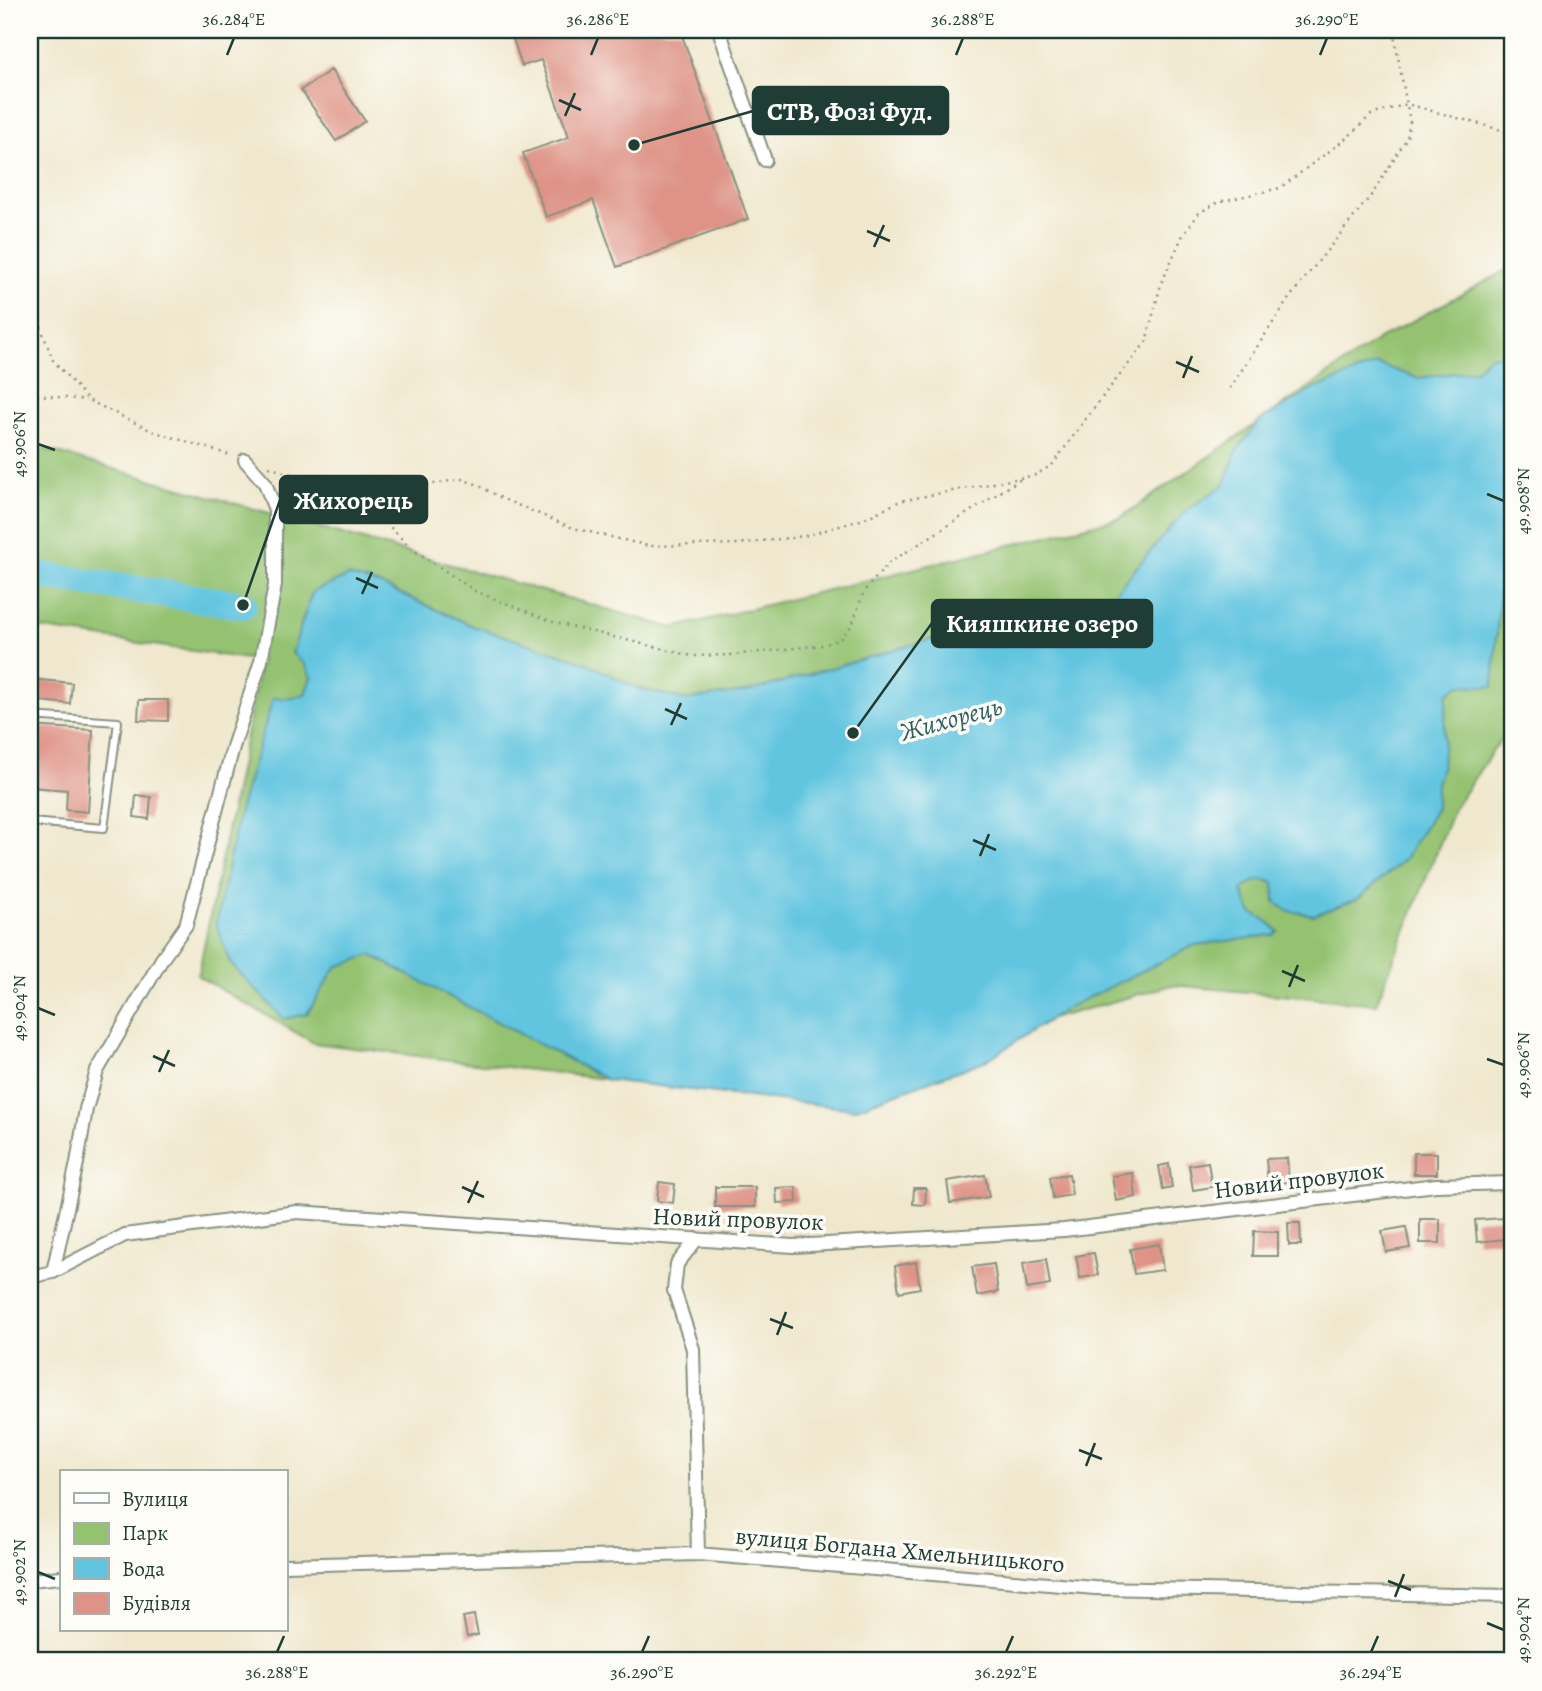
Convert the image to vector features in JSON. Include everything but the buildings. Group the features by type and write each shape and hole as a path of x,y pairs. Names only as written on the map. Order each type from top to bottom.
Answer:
{"street":[{"path":"719,30 765,160"},
{"path":"53,1272 86,1109 97,1071 162,959 186,925 233,747 261,661 275,585 275,510 265,484 245,460"},
{"name":"Новий провулок","path":"30,1278 53,1272 125,1236 297,1212 793,1246 1064,1230 1436,1185 1512,1183"},
{"path":"697,1239 677,1264 674,1290 693,1349 698,1554"},
{"name":"вулиця Богдана Хмельницького","path":"287,1565 698,1554 1095,1588 1512,1596"},
{"path":"30,1580 60,1577"}],"lane":[{"path":"30,716 118,722 104,828 30,822"}],"path":[{"path":"1230,388 1290,298 1373,193 1407,138 1410,122 1393,30"},
{"path":"30,394 88,400 152,431 308,480 373,479 411,488 461,479 573,528 649,546 739,544 805,536 864,519 900,501 1036,475 1053,464 1146,342 1161,284 1182,237 1199,213 1218,202 1280,188 1348,137 1371,115 1407,104 1512,133"},
{"path":"30,250 43,331 53,360 88,400"},
{"path":"341,478 411,548 475,591 556,623 692,656 732,655 823,645 840,639 852,625 864,591 889,563 1024,477"},
{"path":"275,510 289,494 308,480"}],"green space":[{"path":"1512,267 1512,723 1454,808 1376,1004 1172,985 766,1099 314,1043 198,976 261,661 30,627 30,445 673,628 1120,518 1379,339"}],"water":[{"path":"1512,353 1512,564 1500,591 1493,687 1460,685 1447,694 1442,765 1436,783 1436,808 1405,859 1358,899 1314,915 1288,911 1275,902 1274,883 1265,880 1253,882 1242,890 1251,912 1278,931 1274,935 1195,945 1071,1006 987,1060 854,1109 607,1080 371,955 336,967 307,1014 284,1019 230,963 216,924 239,811 273,698 292,698 305,694 311,677 305,665 292,653 312,592 349,576 381,585 473,626 585,662 634,687 685,700 751,691 1019,614 1112,596 1184,512 1225,484 1236,452 1259,421 1314,389 1377,364 1418,378 1475,370 1490,356"}],"waterway":[{"name":"Жихорець","path":"30,574 243,605"}],"place":[{"name":"СТВ, Фозі Фуд.","path":"634,145"},
{"name":"Жихорець","path":"243,605"},
{"name":"Кияшкине озеро","path":"853,733"}]}
